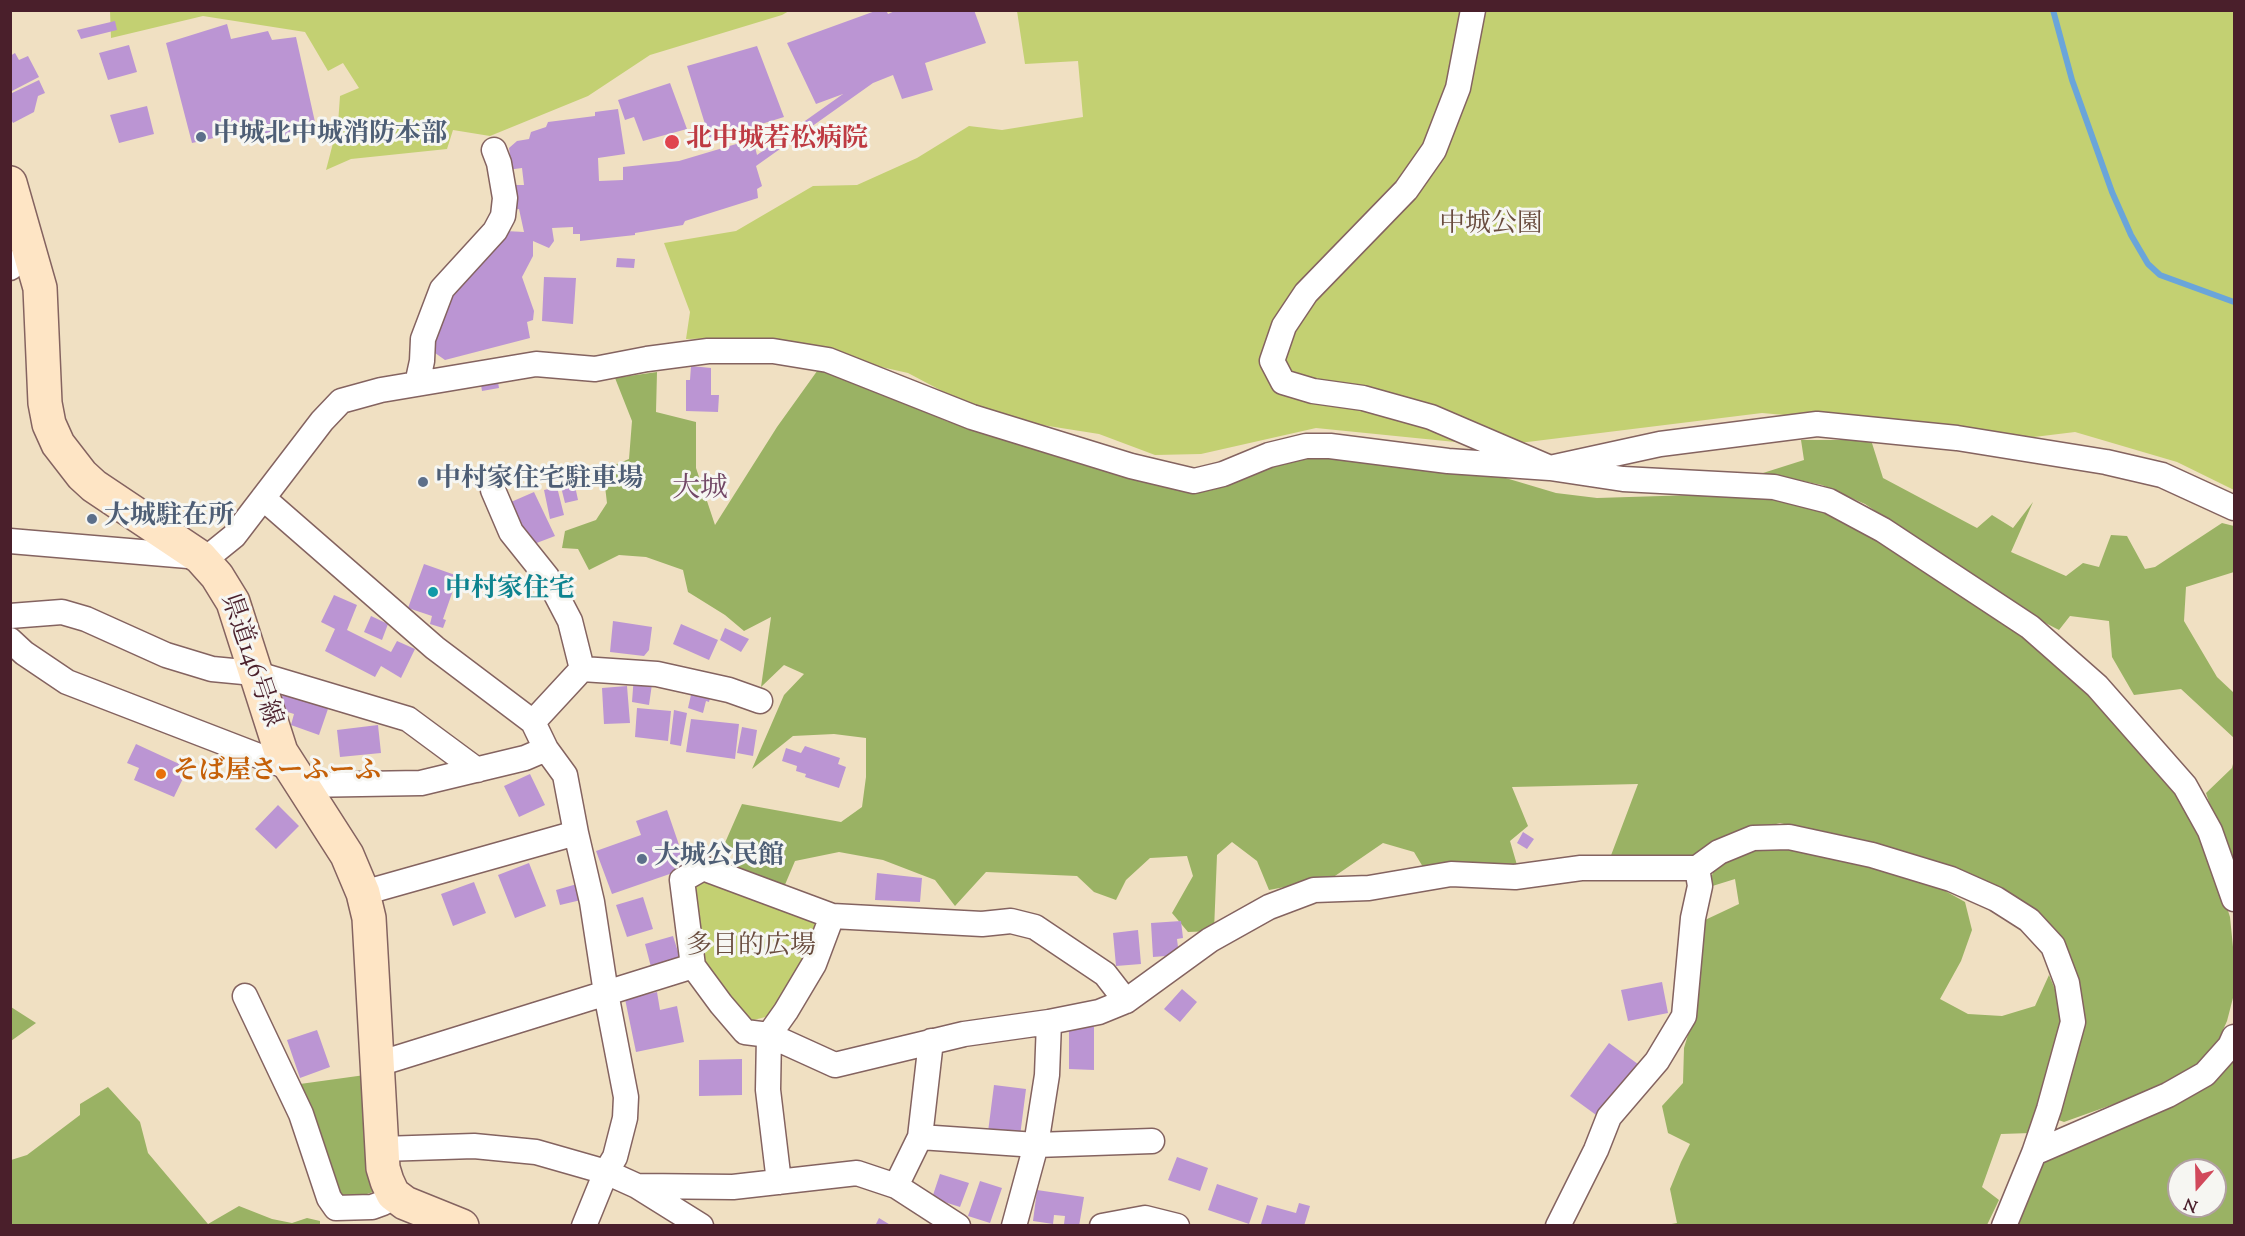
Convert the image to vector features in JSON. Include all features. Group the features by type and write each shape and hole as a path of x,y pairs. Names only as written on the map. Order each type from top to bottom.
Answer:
{"main road":[{"name":"県道146号線","path":"10,183 21,260 40,288 45,403 49,424 58,444 82,475 94,486 200,557 217,576 233,602 274,733 296,777 348,855 363,893 369,918 383,1168 393,1194"},
{"path":"393,1194 418,1209 462,1226"}],"street":[{"path":"1473,10 1458,88 1434,150 1406,190 1306,293 1284,326 1272,361 1283,382 1313,391 1364,398 1431,417 1550,468 1660,444 1816,424 1957,438 2106,462 2162,475 2235,508"},
{"path":"417,384 422,361 423,339 442,289 495,231 502,216 505,198 499,162 494,150"},
{"path":"10,541 200,557 213,553 234,536 322,421 341,401 381,390 536,364 595,369 646,359 708,351 773,351 828,360 972,417 1131,466 1194,481 1223,474 1269,455 1306,446 1330,446 1448,461 1550,468 1623,479 1774,487 1829,501 1911,547 2030,627 2097,687 2185,786 2210,831 2235,899"},
{"path":"493,490 512,532 547,577 570,621 582,669"},
{"path":"263,498 435,648 533,722 546,749 566,775 576,834 592,902 606,993 626,1097 625,1118 615,1157 606,1172 584,1226"},
{"path":"10,616 62,612 86,619 166,655 212,669 254,673 408,719 477,770"},
{"path":"10,640 24,653 67,682 296,777 421,783 525,758 546,749"},
{"path":"533,722 582,669"},
{"path":"582,669 657,674 729,690 760,701"},
{"path":"363,893 576,834"},
{"path":"1126,1000 1105,974 1035,927 1011,921 982,924 832,916 703,868 682,880 693,966 721,1005 745,1032 768,1035 835,1065 964,1034 1049,1022 1099,1012 1126,1000 1210,940 1269,907 1314,890 1369,888 1451,874 1515,877 1581,868 1698,868 1719,852 1753,838 1789,837 1872,855 1951,879 1996,899 2029,920 2053,946 2067,983 2073,1022 2049,1109 2004,1226"},
{"path":"1558,1226 1596,1150 1609,1117 1657,1061 1684,1016 1690,947 1700,886 1698,868"},
{"path":"779,1182 768,1090 768,1035 786,1011 814,964 832,916"},
{"path":"378,1064 693,966"},
{"path":"245,996 301,1113 333,1217 383,1203 393,1194"},
{"path":"1014,1226 1036,1145 1047,1075 1049,1022"},
{"path":"2034,1153 2168,1095 2205,1074 2235,1037"},
{"path":"896,1186 920,1137 931,1041"},
{"path":"920,1137 1036,1145 1152,1141"},
{"path":"382,1149 474,1146 536,1152 606,1172 637,1186 701,1226"},
{"path":"637,1186 733,1187 857,1173 896,1186 958,1226"},
{"path":"1102,1226 1145,1218 1177,1226"}],"green space":[{"path":"110,11 789,11 650,55 588,96 490,136 453,130 447,149 351,159 326,170 338,124 340,96 359,88 343,63 328,71 305,32 203,16 111,38"},
{"name":"中城公園","path":"1017,11 2234,11 2234,490 2177,462 2075,432 2034,437 1762,413 1495,446 1316,428 1201,454 1155,455 1099,434 1042,425 976,409 908,373 806,350 726,338 686,339 690,312 664,243 736,231 813,186 857,185 917,158 969,126 1002,130 1083,117 1078,61 1025,64"},
{"path":"820,367 946,421 1149,478 1261,466 1305,456 1343,457 1499,476 1556,493 1597,498 1758,493 1829,512 1905,556 2033,642 2090,697 2181,797 2213,864 2230,917 2234,957 2234,994 2227,1021 2210,1059 2170,1084 2064,1122 2053,1118 2082,1018 2077,974 2057,938 1857,842 1780,823 1727,837 1687,860 1610,858 1638,784 1512,787 1528,826 1510,841 1517,865 1423,867 1414,852 1383,843 1332,878 1269,890 1257,861 1232,842 1217,855 1214,931 1188,932 1172,913 1193,876 1187,856 1150,858 1126,880 1116,900 1094,892 1077,876 986,872 955,906 935,880 883,860 839,852 795,861 784,887 736,869 742,852 724,845 742,804 841,822 862,807 866,777 866,738 834,734 793,736 752,769 784,695 804,674 784,665 761,687 771,617 744,631 725,615 688,592 683,570 646,557 619,555 589,570 578,549 562,548 565,531 596,520 607,503 603,470 629,459 632,421 615,378 657,372 656,412 696,422 696,468 715,525 777,427"},
{"path":"1801,440 1871,440 1883,478 1977,528 1992,515 2013,528 2033,502 2011,552 2066,576 2083,563 2099,567 2111,535 2127,536 2145,569 2155,567 2222,523 2234,526 2234,572 2186,587 2184,621 2217,677 2234,693 2234,738 2181,689 2134,695 2112,657 2109,621 2070,616 2059,630 2030,615 1865,504 1822,485 1763,473 1804,460"},
{"path":"2234,760 2234,878 2206,793 2232,768"},
{"path":"1749,848 1796,848 1870,865 1933,884 1965,902 1972,930 1961,961 1940,999 1968,1014 2002,1016 2035,1006 2049,975 2060,1001 2060,1046 2031,1133 2001,1134 1982,1187 1999,1200 1987,1225 1666,1225 1677,1223 1670,1189 1690,1144 1668,1133 1662,1106 1683,1083 1684,1048 1696,1008 1705,920 1739,904 1735,879 1706,888 1718,862"},
{"name":"多目的広場","path":"703,875 822,920 804,963 769,1016 750,1021 702,968 692,894"},
{"path":"11,1007 36,1023 10,1041"},
{"path":"2234,1050 2234,1225 2015,1226 2039,1159"},
{"path":"365,1075 376,1191 352,1199 337,1196 300,1084"},
{"path":"108,1087 140,1122 148,1153 208,1224 239,1206 272,1219 292,1223 307,1218 320,1221 320,1225 11,1225 11,1160 27,1155 80,1115 80,1104"}],"building":[{"path":"878,10 886,10 888,14 897,10 974,10 986,43 925,63 933,90 902,99 893,75 873,83 756,166 762,186 757,189 758,198 685,221 683,225 635,233 635,235 580,241 580,234 573,234 573,227 552,228 554,241 549,248 533,241 533,256 522,277 534,311 533,320 527,322 530,338 445,360 428,348 439,333 432,328 484,250 506,231 524,232 519,209 511,210 507,185 524,185 522,168 507,170 511,162 509,148 517,141 529,139 531,132 546,127 548,122 595,116 595,112 618,109 625,154 598,158 599,181 623,180 623,167 679,161 753,139 757,155 843,94 816,104 787,43"},
{"path":"115,21 117,30 81,39 77,30"},
{"path":"227,24 231,39 268,31 272,40 296,37 317,131 257,143 253,129 192,143 166,43"},
{"path":"129,45 137,72 108,80 99,53"},
{"path":"757,46 784,117 710,140 687,66"},
{"path":"15,53 19,60 28,56 39,77 10,92 10,56"},
{"path":"39,80 45,93 38,96 34,112 13,123 10,117 10,94"},
{"path":"670,83 687,129 643,141 634,117 625,120 618,100"},
{"path":"147,106 154,134 119,143 110,115"},
{"path":"617,258 635,259 634,268 616,267"},
{"path":"544,277 576,278 573,324 542,321"},
{"path":"691,366 711,368 711,395 719,395 718,412 686,411 686,380 690,380"},
{"path":"497,376 499,388 482,391 480,379"},
{"path":"575,486 578,500 565,503 561,487"},
{"path":"557,487 564,515 550,519 544,490"},
{"path":"534,492 555,536 534,544 523,529 511,502"},
{"name":"中村家住宅","path":"424,564 458,576 443,619 446,620 443,628 430,624 432,616 408,608"},
{"name":"中村家住宅","path":"334,595 357,605 347,630 391,652 397,641 415,649 401,678 381,666 375,677 325,651 335,629 321,622"},
{"name":"中村家住宅","path":"371,616 388,624 382,640 364,632"},
{"path":"613,621 652,627 649,650 644,656 610,652"},
{"path":"681,624 718,640 709,660 673,644"},
{"path":"725,628 749,639 741,652 720,640"},
{"path":"634,675 653,677 649,705 632,702"},
{"path":"627,686 630,723 604,724 602,688"},
{"path":"693,686 712,690 703,713 688,708"},
{"path":"285,688 330,703 319,735 291,725 294,714 278,709"},
{"path":"637,708 671,711 668,741 635,737"},
{"path":"674,710 687,713 681,746 670,744"},
{"path":"691,719 739,724 735,759 686,752"},
{"path":"378,725 381,753 340,757 337,730"},
{"path":"742,727 757,730 753,756 737,753"},
{"name":"そば屋さーふーふ","path":"136,744 188,768 174,797 134,780 139,768 127,763"},
{"path":"805,746 840,758 838,764 846,767 839,788 805,777 806,774 796,771 797,766 782,761 786,748 801,753"},
{"path":"530,774 545,805 519,817 504,786"},
{"path":"278,805 299,826 276,849 255,829"},
{"name":"大城公民館","path":"667,810 687,868 612,894 596,851 641,835 636,821"},
{"path":"1523,832 1534,839 1527,849 1517,843"},
{"path":"529,863 546,906 515,918 498,875"},
{"path":"877,873 922,878 920,902 875,900"},
{"path":"474,882 486,913 453,926 441,894"},
{"path":"577,884 581,900 560,905 556,890"},
{"path":"643,897 653,929 627,937 616,905"},
{"path":"1181,921 1183,938 1177,939 1179,955 1153,957 1151,923"},
{"path":"1138,930 1141,964 1116,966 1113,933"},
{"path":"673,936 680,958 651,967 645,944"},
{"path":"1662,982 1668,1013 1628,1021 1621,990"},
{"path":"1182,989 1197,1002 1180,1022 1164,1009"},
{"path":"657,992 660,1010 677,1006 684,1042 636,1052 625,999"},
{"path":"1069,1027 1094,1027 1094,1070 1069,1069"},
{"path":"317,1030 330,1067 300,1078 287,1040"},
{"path":"1609,1043 1642,1067 1603,1120 1570,1096"},
{"path":"742,1059 742,1095 699,1096 699,1060"},
{"path":"994,1085 1026,1089 1020,1136 988,1132"},
{"path":"1177,1157 1208,1168 1200,1191 1168,1180"},
{"path":"940,1174 969,1183 960,1207 932,1198"},
{"path":"980,1181 1002,1188 990,1223 968,1216"},
{"path":"1217,1184 1258,1198 1249,1224 1208,1210"},
{"path":"1037,1190 1084,1197 1079,1226 1064,1224 1065,1216 1054,1215 1053,1224 1033,1221"},
{"path":"1299,1203 1310,1206 1304,1226 1261,1224 1267,1205 1296,1213"},
{"path":"879,1218 892,1226 875,1226"}],"waterway":[{"path":"2053,10 2072,80 2112,192 2131,235 2148,264 2160,275 2234,302"}],"place":[{"name":"中城北中城消防本部","path":"201,137"},
{"name":"北中城若松病院","path":"672,142"},
{"name":"中村家住宅駐車場","path":"423,482"},
{"name":"大城駐在所","path":"92,519"},
{"name":"中村家住宅","path":"433,592"},
{"name":"そば屋さーふーふ","path":"161,774"},
{"name":"大城公民館","path":"642,859"}],"district":[{"name":"大城","path":"700,491"}]}
